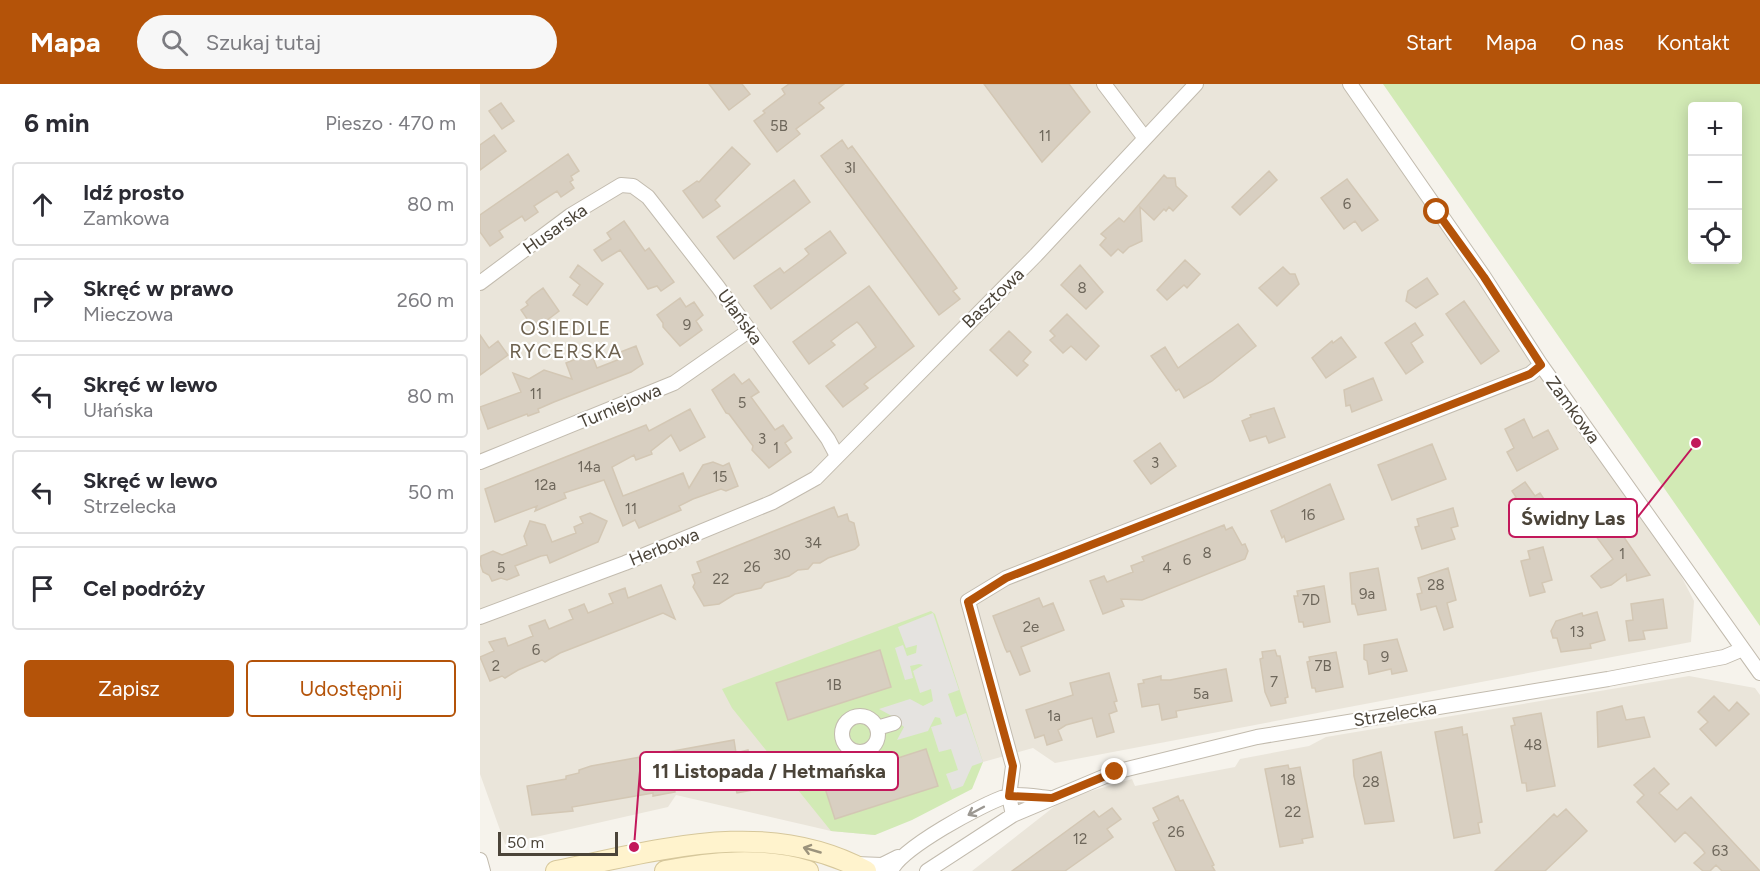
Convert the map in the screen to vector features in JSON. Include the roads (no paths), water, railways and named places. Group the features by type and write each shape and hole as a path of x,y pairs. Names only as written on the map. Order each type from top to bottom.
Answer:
{"street":[{"path":"1104,84 1144,137"},
{"name":"Basztowa","path":"837,456 1036,255 1196,84"},
{"name":"Zamkowa","path":"1350,84 1484,277 1541,365 1760,673"},
{"name":"Husarska","path":"480,283 571,215 621,185 633,186"},
{"name":"Ułańska","path":"633,186 648,197 750,330 828,439 837,456"},
{"name":"Turniejowa","path":"480,462 674,383 750,330"},
{"path":"1013,815 1009,796 1013,766 968,602 1006,578 1530,374 1541,365"},
{"name":"Herbowa","path":"480,617 626,563 773,502 816,478 837,456"},
{"name":"Strzelecka","path":"928,870 1013,815 1115,772 1216,745 1619,677 1724,657 1743,649"},
{"path":"877,728 894,723"},
{"name":"Strzelecka","path":"860,868 882,865 945,827 1009,796 1052,798"},
{"path":"556,871 720,840 789,845 860,868"},
{"name":"Strzelecka","path":"891,871 902,855"},
{"path":"480,860 483,871"},
{"path":"665,871 742,862 761,862 808,871"}],"place":[{"name":"Świdny Las","path":"1696,443"},
{"name":"11 Listopada / Hetmańska","path":"634,847"}],"district":[{"name":"OSIEDLE RYCERSKA","path":"566,340"}]}
